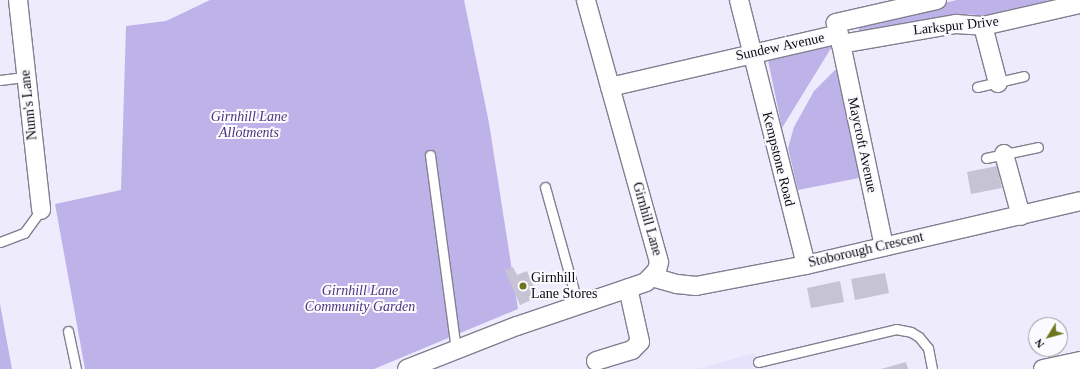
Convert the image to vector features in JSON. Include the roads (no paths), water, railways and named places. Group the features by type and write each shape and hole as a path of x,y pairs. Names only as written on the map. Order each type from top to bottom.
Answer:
{"street":[{"name":"Nunn's Lane","path":"18,0 41,210"},
{"name":"Girnhill Lane","path":"407,369 440,363 456,349 646,282 658,270 659,262 586,0"},
{"name":"Kempstone Road","path":"738,0 806,265"},
{"name":"Sundew Avenue","path":"610,87 752,52 840,39 836,23 937,0"},
{"name":"Larkspur Drive","path":"840,39 956,24 983,26 1080,4"},
{"path":"983,26 998,83"},
{"name":"Maycroft Avenue","path":"840,39 884,246"},
{"path":"1004,154 1021,216"},
{"name":"Stoborough Crescent","path":"652,277 677,284 696,286 806,265 1080,201"},
{"path":"596,361 632,350 640,342 628,288"},
{"path":"1043,369 1073,364"}],"lane":[{"path":"977,87 1024,76"},
{"path":"0,80 26,77"},
{"path":"986,158 1038,147"},
{"path":"430,155 456,349"},
{"path":"545,187 578,305"},
{"path":"0,242 24,233 41,210"},
{"path":"758,362 896,329 911,332 919,337 928,348 932,369"},
{"path":"68,331 76,369"}],"place":[{"name":"Girnhill Lane Stores","path":"523,286"}],"park label":[{"name":"Girnhill Lane Allotments","path":"249,126"},
{"name":"Girnhill Lane Community Garden","path":"360,300"}]}
